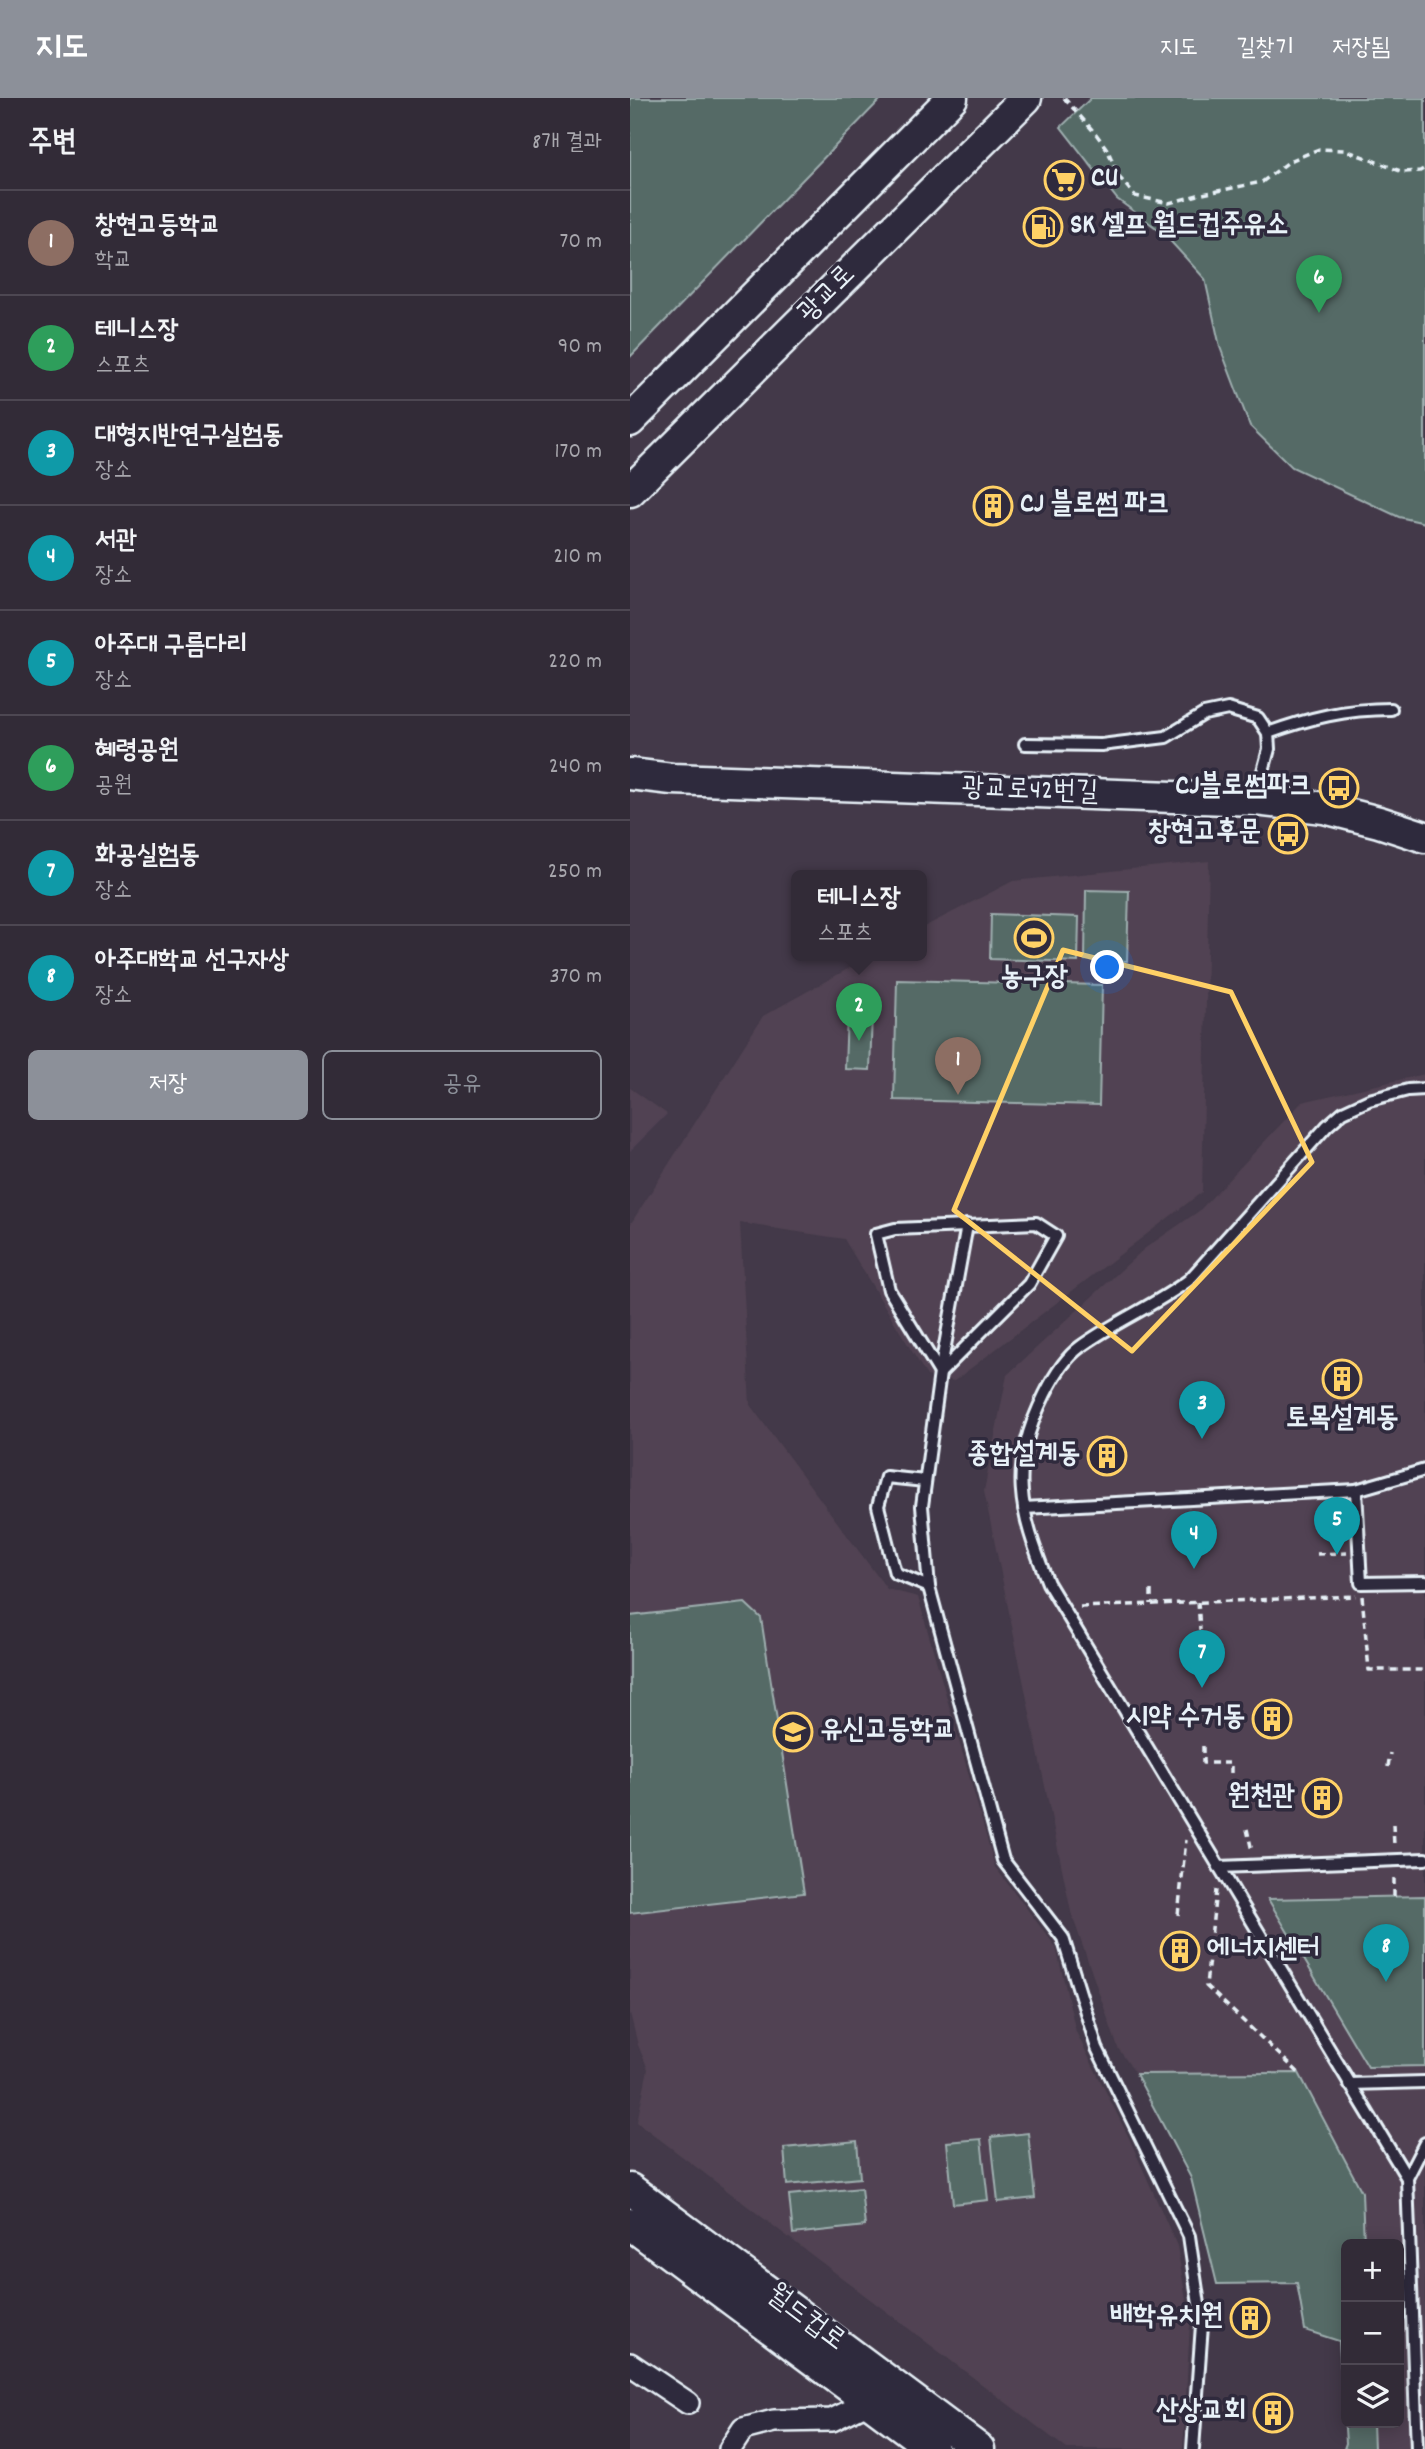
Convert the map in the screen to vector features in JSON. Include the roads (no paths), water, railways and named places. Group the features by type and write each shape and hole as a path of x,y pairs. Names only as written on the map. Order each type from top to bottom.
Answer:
{"street":[{"name":"광교로","path":"630,421 952,98"},
{"name":"광교로","path":"630,491 1026,98"},
{"name":"광교로42번길","path":"630,774 672,779 1256,800 1324,808 1425,837"},
{"name":"월드컵로","path":"630,2189 979,2449"},
{"name":"월드컵로","path":"630,2224 933,2449"},
{"path":"630,2364 688,2403"},
{"path":"730,2449 743,2429 774,2421 832,2420 869,2402"}],"lane":[{"path":"1025,744 1101,745 1166,737 1204,714 1228,709 1258,718 1268,733 1269,749 1256,800"},
{"path":"1268,733 1305,720 1355,709 1391,709"},
{"path":"1407,2179 1048,1583 1033,1545 1024,1508 1021,1476 1023,1452 1038,1408 1054,1377 1078,1348 1189,1280 1307,1147 1343,1112 1369,1100 1425,1088"},
{"path":"1036,1223 1056,1236 1028,1284 940,1373 889,1290 877,1234 895,1228 1036,1223"},
{"path":"967,1225 940,1373 922,1506 929,1587 1003,1860 1063,1938 1097,2048 1189,2236 1202,2325 1192,2449"},
{"path":"1024,1508 1356,1490 1425,1470"},
{"path":"925,1481 886,1478 878,1506 895,1573 929,1587"},
{"path":"1356,1490 1361,1583 1425,1583"},
{"path":"1219,1867 1425,1859"},
{"path":"1349,2084 1425,2082"},
{"path":"1417,2449 1407,2179 1425,2143"},
{"path":"1411,2335 1425,2335"}],"place":[{"name":"CU","path":"1064,180"},
{"name":"SK 셀프 월드컵주유소","path":"1043,227"},
{"name":"혜령공원","path":"1319,313"},
{"name":"CJ 블로썸 파크","path":"993,506"},
{"name":"CJ블로썸파크","path":"1339,788"},
{"name":"창현고후문","path":"1288,834"},
{"name":"농구장","path":"1034,938"},
{"name":"테니스장","path":"859,1041"},
{"name":"창현고등학교","path":"958,1095"},
{"name":"토목설계동","path":"1342,1379"},
{"name":"대형지반연구실험동","path":"1202,1439"},
{"name":"종합설계동","path":"1107,1456"},
{"name":"아주대 구름다리","path":"1337,1555"},
{"name":"서관","path":"1194,1569"},
{"name":"화공실험동","path":"1202,1688"},
{"name":"시약 수거동","path":"1272,1719"},
{"name":"유신고등학교","path":"793,1732"},
{"name":"원천관","path":"1322,1798"},
{"name":"에너지센터","path":"1180,1951"},
{"name":"아주대학교 선구자상","path":"1386,1982"},
{"name":"배학유치원","path":"1250,2318"},
{"name":"산상교회","path":"1273,2413"}]}
